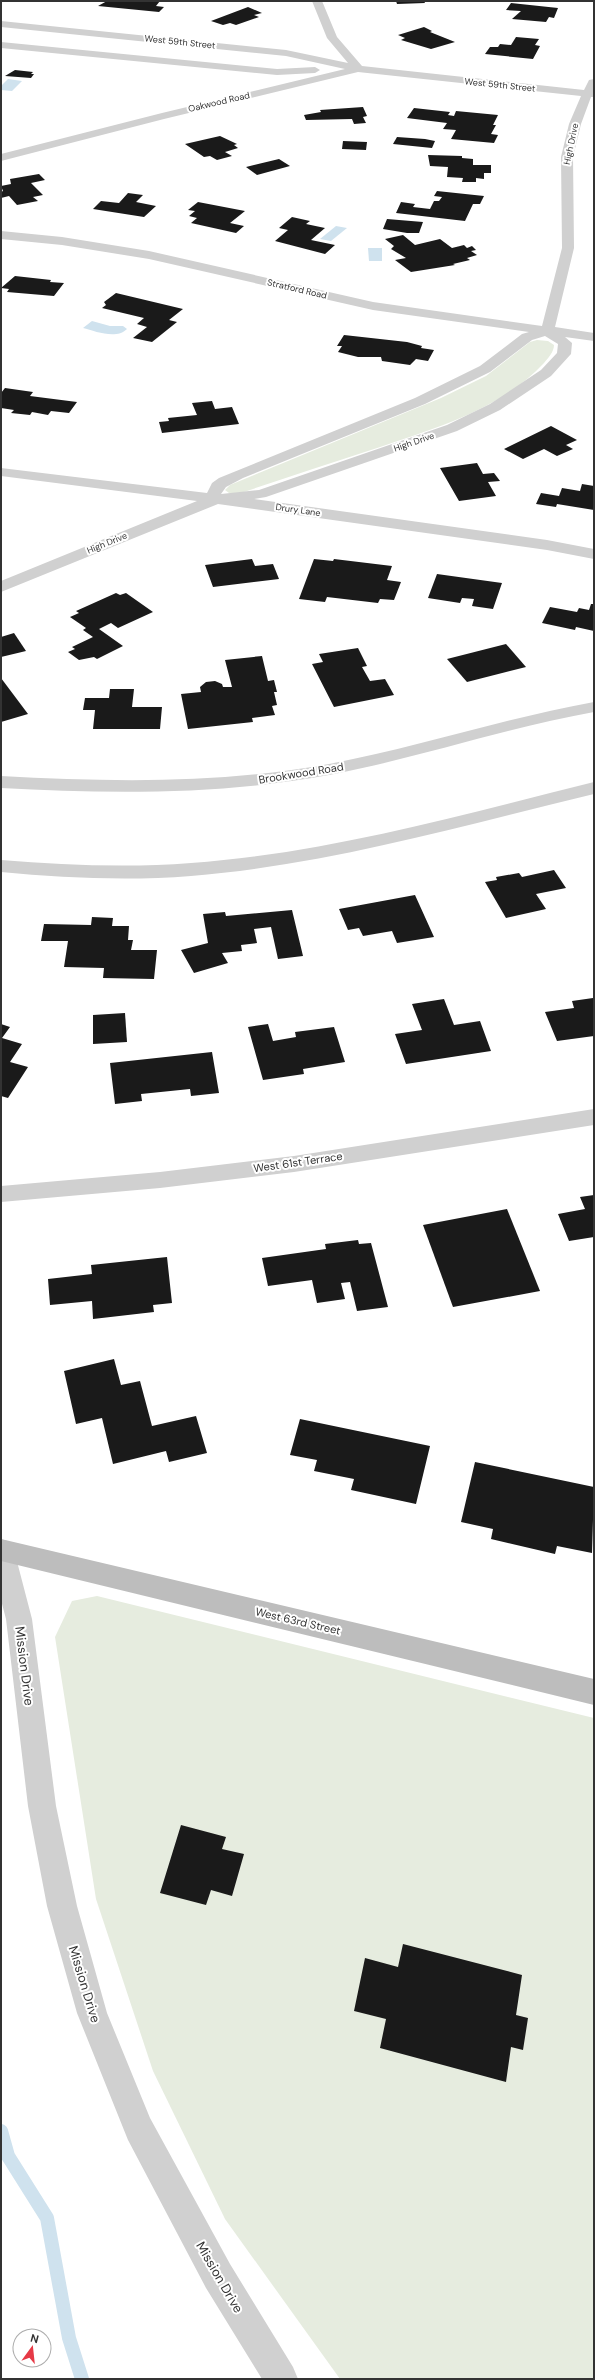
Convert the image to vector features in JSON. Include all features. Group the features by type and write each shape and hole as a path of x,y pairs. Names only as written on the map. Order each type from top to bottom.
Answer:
{"main road":[{"name":"West 63rd Street","path":"1,1550 594,1692"}],"street":[{"path":"317,1 332,38 359,69"},
{"name":"West 59th Street","path":"1,24 286,53 359,69 591,94"},
{"path":"286,53 318,45 332,38"},
{"name":"West 59th Street","path":"1,45 277,72 359,69"},
{"name":"Oakwood Road","path":"1,158 162,116 286,88 359,69"},
{"path":"277,72 286,88"},
{"name":"High Drive","path":"1,587 213,500 261,494 452,428 490,410 535,381 564,354 565,343 547,331 563,274 568,247 566,167 570,143 591,94 594,79"},
{"name":"Stratford Road","path":"1,235 102,246 183,262 373,306 594,337"},
{"path":"213,500 214,490 218,485 238,475 420,402 485,368 527,337 547,331"},
{"name":"Drury Lane","path":"1,472 547,545 594,554"},
{"name":"Brookwood Road","path":"1,782 86,787 174,787 239,782 309,773 381,759 594,706"},
{"path":"1,866 51,871 116,872 217,867 323,851 594,788"},
{"name":"West 61st Terrace","path":"1,1194 160,1180 294,1164 594,1117"},
{"name":"Mission Drive","path":"1,1550 19,1619 42,1806 60,1898 92,2013 140,2129 218,2276 281,2379"}],"shaded area":[{"path":"537,340 548,341 554,345 553,350 544,363 527,379 507,394 464,417 417,435 241,493 229,493 225,490 230,485 441,398 486,376 530,342"},
{"path":"97,1596 594,1718 594,2379 340,2379 225,2219 153,2071 96,1899 55,1637 72,1601"}],"water":[{"path":"8,79 22,81 12,91 1,90 1,86"},
{"path":"336,226 347,228 331,241 320,239"},
{"path":"368,248 382,248 382,261 369,261"},
{"path":"92,321 110,326 123,326 127,329 117,334 105,334 83,328"}],"building":[{"path":"107,1 160,1 156,6 164,7 159,12 98,6"},
{"path":"396,1 424,1 425,3 397,4"},
{"path":"511,3 558,8 554,18 549,17 546,22 512,19 521,11 506,10"},
{"path":"248,7 262,13 254,15 259,17 236,25 230,23 223,25 211,21"},
{"path":"424,27 432,31 430,32 455,42 431,49 401,40 405,38 398,35"},
{"path":"516,37 539,39 535,45 540,46 533,59 485,54 490,47 498,47 500,44 511,45"},
{"path":"15,70 33,72 31,74 34,74 31,78 5,76"},
{"path":"363,107 367,116 363,117 366,123 354,124 352,119 306,120 304,115 321,112 320,110"},
{"path":"414,108 450,112 448,115 454,116 456,111 498,115 493,125 496,125 491,134 498,135 494,143 451,139 456,130 443,129 447,123 407,118"},
{"path":"220,136 237,144 234,145 238,148 225,152 232,156 217,160 210,156 204,157 185,144"},
{"path":"397,137 435,141 432,148 393,144"},
{"path":"343,141 367,142 366,150 342,149"},
{"path":"428,155 462,156 462,158 473,159 473,165 491,165 491,173 484,173 484,179 476,178 476,182 462,182 463,178 447,177 448,167 430,166"},
{"path":"279,159 290,166 257,175 246,167"},
{"path":"39,174 45,180 31,183 43,195 33,197 38,201 17,205 9,196 1,198 1,192 3,191 1,186 11,184 10,179"},
{"path":"437,191 484,196 480,204 473,204 465,221 396,213 401,202 415,204 413,207 430,209 434,201 439,201 442,197 434,196"},
{"path":"128,193 143,195 136,202 156,206 144,217 93,209 101,201 119,203"},
{"path":"198,202 245,211 230,223 244,226 236,233 191,223 197,218 189,216 195,211 188,210"},
{"path":"292,217 310,221 306,224 325,228 311,240 335,245 325,254 275,241 288,230 279,228"},
{"path":"387,219 423,222 419,233 407,233 383,229"},
{"path":"403,235 415,245 440,239 452,248 464,245 467,248 472,246 476,250 471,251 477,255 467,258 470,260 453,264 455,265 411,272 395,260 406,258 391,249 394,246 385,239"},
{"path":"15,276 64,283 54,296 7,292 9,289 1,288"},
{"path":"116,293 183,309 169,320 177,322 152,342 133,338 147,327 137,324 144,318 102,308 106,305 104,302"},
{"path":"344,335 407,342 422,346 421,348 434,350 428,361 416,359 410,365 382,361 381,357 358,357 338,352 342,346 337,346"},
{"path":"5,388 33,392 30,396 77,402 69,413 51,411 48,415 32,412 30,415 11,413 14,410 1,408 1,393"},
{"path":"212,401 215,409 232,407 239,424 162,433 159,422 169,421 168,418 197,415 192,403"},
{"path":"551,426 577,440 566,445 573,449 557,456 544,449 523,459 504,449"},
{"path":"477,463 483,474 494,473 500,481 488,482 496,496 459,501 440,468"},
{"path":"582,484 594,486 594,510 557,504 556,507 536,504 541,493 559,496 562,488 580,491"},
{"path":"252,559 255,566 273,564 279,579 213,587 205,565"},
{"path":"314,559 333,561 334,559 392,566 387,580 401,582 394,600 380,599 378,603 327,597 325,602 299,599"},
{"path":"437,574 502,583 493,609 472,606 474,599 462,598 460,603 428,598"},
{"path":"116,593 120,595 126,593 153,612 118,628 111,623 99,629 123,646 97,659 94,657 79,660 68,652 75,649 72,647 93,637 83,630 86,628 70,617 79,613 76,611"},
{"path":"591,604 594,604 594,631 576,627 575,630 542,623 550,607 577,612 579,608 589,610"},
{"path":"14,633 26,651 1,657 1,637"},
{"path":"506,644 526,667 467,682 447,659"},
{"path":"358,648 367,666 362,667 370,681 385,679 394,695 334,707 312,664 323,662 319,654"},
{"path":"262,656 268,681 274,680 277,692 274,692 277,705 272,706 275,715 252,718 253,722 188,729 181,694 201,692 200,687 206,682 215,681 222,684 223,687 232,687 225,660"},
{"path":"1,678 28,714 1,722"},
{"path":"110,689 134,689 132,707 162,707 160,729 93,729 95,710 83,710 85,698 109,698"},
{"path":"554,870 566,888 536,894 546,909 506,918 485,882 497,880 496,877 519,873 522,877"},
{"path":"415,895 434,937 397,943 392,931 363,936 359,928 348,930 339,909"},
{"path":"292,910 303,956 278,959 271,927 254,929 257,943 241,945 242,951 222,953 228,963 194,973 181,950 208,943 203,914 225,912 226,916"},
{"path":"92,917 113,918 112,926 129,926 128,940 133,940 131,950 157,950 154,979 103,978 104,968 64,967 68,941 41,941 44,924 91,925"},
{"path":"593,998 594,1036 557,1041 545,1012 574,1008 572,1001"},
{"path":"444,999 454,1025 480,1021 491,1051 406,1064 395,1034 422,1030 412,1004"},
{"path":"125,1013 127,1042 93,1044 93,1015"},
{"path":"1,1024 10,1027 2,1038 22,1044 10,1062 28,1067 8,1098 1,1096"},
{"path":"268,1024 273,1041 296,1037 295,1032 334,1027 345,1062 303,1069 304,1074 263,1080 248,1027"},
{"path":"212,1052 219,1093 191,1096 190,1089 141,1094 142,1101 115,1104 110,1063"},
{"path":"594,1195 594,1237 569,1241 558,1214 585,1209 580,1197"},
{"path":"507,1209 540,1291 453,1307 423,1225"},
{"path":"358,1240 359,1244 371,1243 388,1307 357,1311 350,1282 341,1283 345,1299 317,1303 312,1280 268,1286 262,1258 326,1249 325,1244"},
{"path":"167,1257 172,1303 153,1305 154,1312 93,1319 92,1301 50,1305 48,1279 92,1274 91,1265"},
{"path":"114,1359 121,1385 140,1381 152,1426 196,1416 207,1453 169,1462 166,1451 113,1464 102,1418 76,1424 64,1371"},
{"path":"300,1419 430,1446 416,1504 351,1490 354,1479 314,1471 317,1460 290,1455"},
{"path":"475,1462 594,1487 592,1553 557,1546 555,1554 491,1539 493,1529 461,1522"},
{"path":"181,1825 226,1837 222,1849 244,1854 232,1896 211,1890 206,1905 160,1893"},
{"path":"403,1944 522,1975 516,2015 528,2018 523,2050 511,2047 506,2082 380,2048 386,2019 354,2011 365,1958 398,1967"}],"waterway":[{"path":"1,2131 8,2156 47,2218 69,2338 82,2379"}]}
